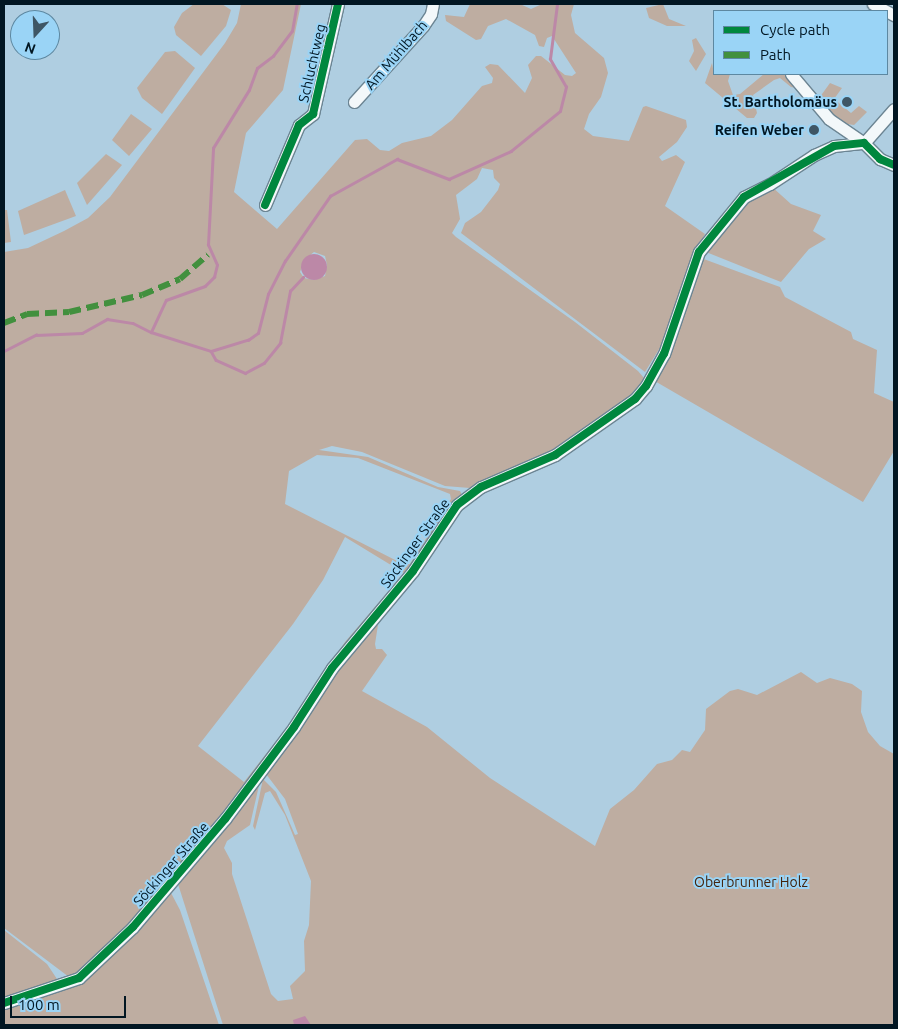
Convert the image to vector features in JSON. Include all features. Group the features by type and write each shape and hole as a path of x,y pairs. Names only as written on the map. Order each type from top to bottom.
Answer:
{"street":[{"name":"Schluchtweg","path":"265,205 299,125 313,114 338,4"},
{"name":"Am Mühlbach","path":"354,102 423,26 431,14 432,4"},
{"path":"873,4 884,10"},
{"path":"792,75 829,119 864,143 880,159 894,165"},
{"path":"864,143 894,109"},
{"name":"Söckinger Straße","path":"4,1004 79,978 133,926 220,827 294,726 338,660 414,571 457,506 486,484 555,455 612,417 640,392 664,354 699,252 744,197 770,184 814,155 834,146 864,143"}],"green space":[{"path":"194,4 222,4 231,10 226,26 201,56 176,35 174,27 182,13"},
{"path":"241,4 301,4 283,90 246,133 234,192 277,229 355,140 367,139 380,150 389,151 402,143 431,136 452,120 482,86 492,83 493,78 485,67 490,64 498,65 525,93 532,78 528,65 536,56 541,56 565,75 572,76 576,73 552,36 547,38 544,47 539,46 535,35 506,19 488,26 481,39 476,40 446,21 445,15 464,17 470,4 520,4 531,9 542,4 574,4 571,15 575,33 604,58 608,73 601,97 589,114 584,129 593,136 629,141 643,107 646,106 686,120 687,127 677,142 659,157 662,161 676,155 685,162 665,206 705,234 693,258 669,333 645,372 461,233 465,223 481,212 498,190 500,184 494,178 493,170 482,168 477,179 456,195 460,219 452,233 575,322 638,371 644,378 641,388 570,444 470,488 445,486 362,452 332,446 319,450 368,457 438,487 460,491 462,495 419,561 222,820 93,965 69,977 4,928 4,252 28,248 64,231 88,218 110,197 225,43 237,23","holes":["314,252 325,256 327,265 325,276 314,280 304,278 300,272 305,259","317,455 358,458 450,494 451,499 410,564 403,564 285,504 289,471","345,537 404,573 345,642 288,726 244,782 198,746 293,624 323,580"]},
{"path":"663,4 669,19 686,26 667,26 649,18 646,8"},
{"path":"696,38 706,54 696,71 689,61 694,51 692,40"},
{"path":"175,51 195,68 162,114 142,98 137,88 165,52"},
{"path":"712,63 713,75 730,75 728,81 733,95 740,94 763,75 790,75 797,88 791,87 780,78 774,80 753,95 757,113 754,118 747,118 705,83"},
{"path":"830,83 842,88 834,99 851,113 859,106 867,112 854,125 841,123 817,101"},
{"path":"131,114 152,129 129,156 112,140"},
{"path":"106,154 122,165 87,205 77,183"},
{"path":"771,186 791,204 821,215 813,231 826,239 809,249 781,282 706,252 735,210"},
{"path":"65,190 76,216 24,235 18,211"},
{"path":"4,210 7,210 11,242 4,243"},
{"path":"701,258 780,287 785,297 851,332 853,339 877,350 874,393 894,402 894,451 863,502 653,380"},
{"name":"Oberbrunner Holz","path":"380,612 375,644 376,649 382,649 387,655 362,691 427,727 490,778 595,846 610,809 634,790 657,764 672,760 682,750 690,752 705,730 706,709 730,691 738,689 757,695 801,672 817,683 830,678 852,684 862,691 861,712 868,732 880,746 894,754 894,1025 223,1025 178,884 260,781 250,825 227,841 224,848 232,863 232,874 271,994 278,1001 293,999 290,986 305,971 304,941 309,925 311,881 285,815 270,791 265,793 255,830 253,826 263,779 276,792 295,835 298,834 285,799 266,774 302,718"},
{"path":"170,891 180,910 219,1025 4,1025 4,930 47,964 63,988"}],"shaded area":[{"path":"314,254 324,257 327,267 324,277 314,280 304,277 301,267 304,257"},
{"path":"305,1016 311,1025 294,1025 293,1020"}],"waterway":[{"path":"151,332 166,300 205,286 214,277 217,265 208,245 213,148 249,90 257,68 273,56 292,31 297,4"},
{"path":"4,351 36,335 82,333 107,319 133,323 151,332 211,351 248,340 258,333 268,294 285,261 330,196 397,159 449,179 511,151 560,111 566,87 550,59 557,4"},
{"path":"211,351 216,360 245,373 264,363 280,343 290,291 303,277"}],"marked path":[{"path":"4,323 27,314 69,312 142,295 180,279 208,255"}],"cycle path":[{"path":"265,205 299,125 313,114 338,4"},
{"path":"4,1003 79,978 133,927 225,819 294,727 332,668 413,571 457,505 481,487 555,455 635,399 646,386 664,354 699,252 744,197 834,146 864,143 880,159 894,165"}],"place":[{"name":"St. Bartholomäus","path":"847,102"},
{"name":"Reifen Weber","path":"814,130"}]}
